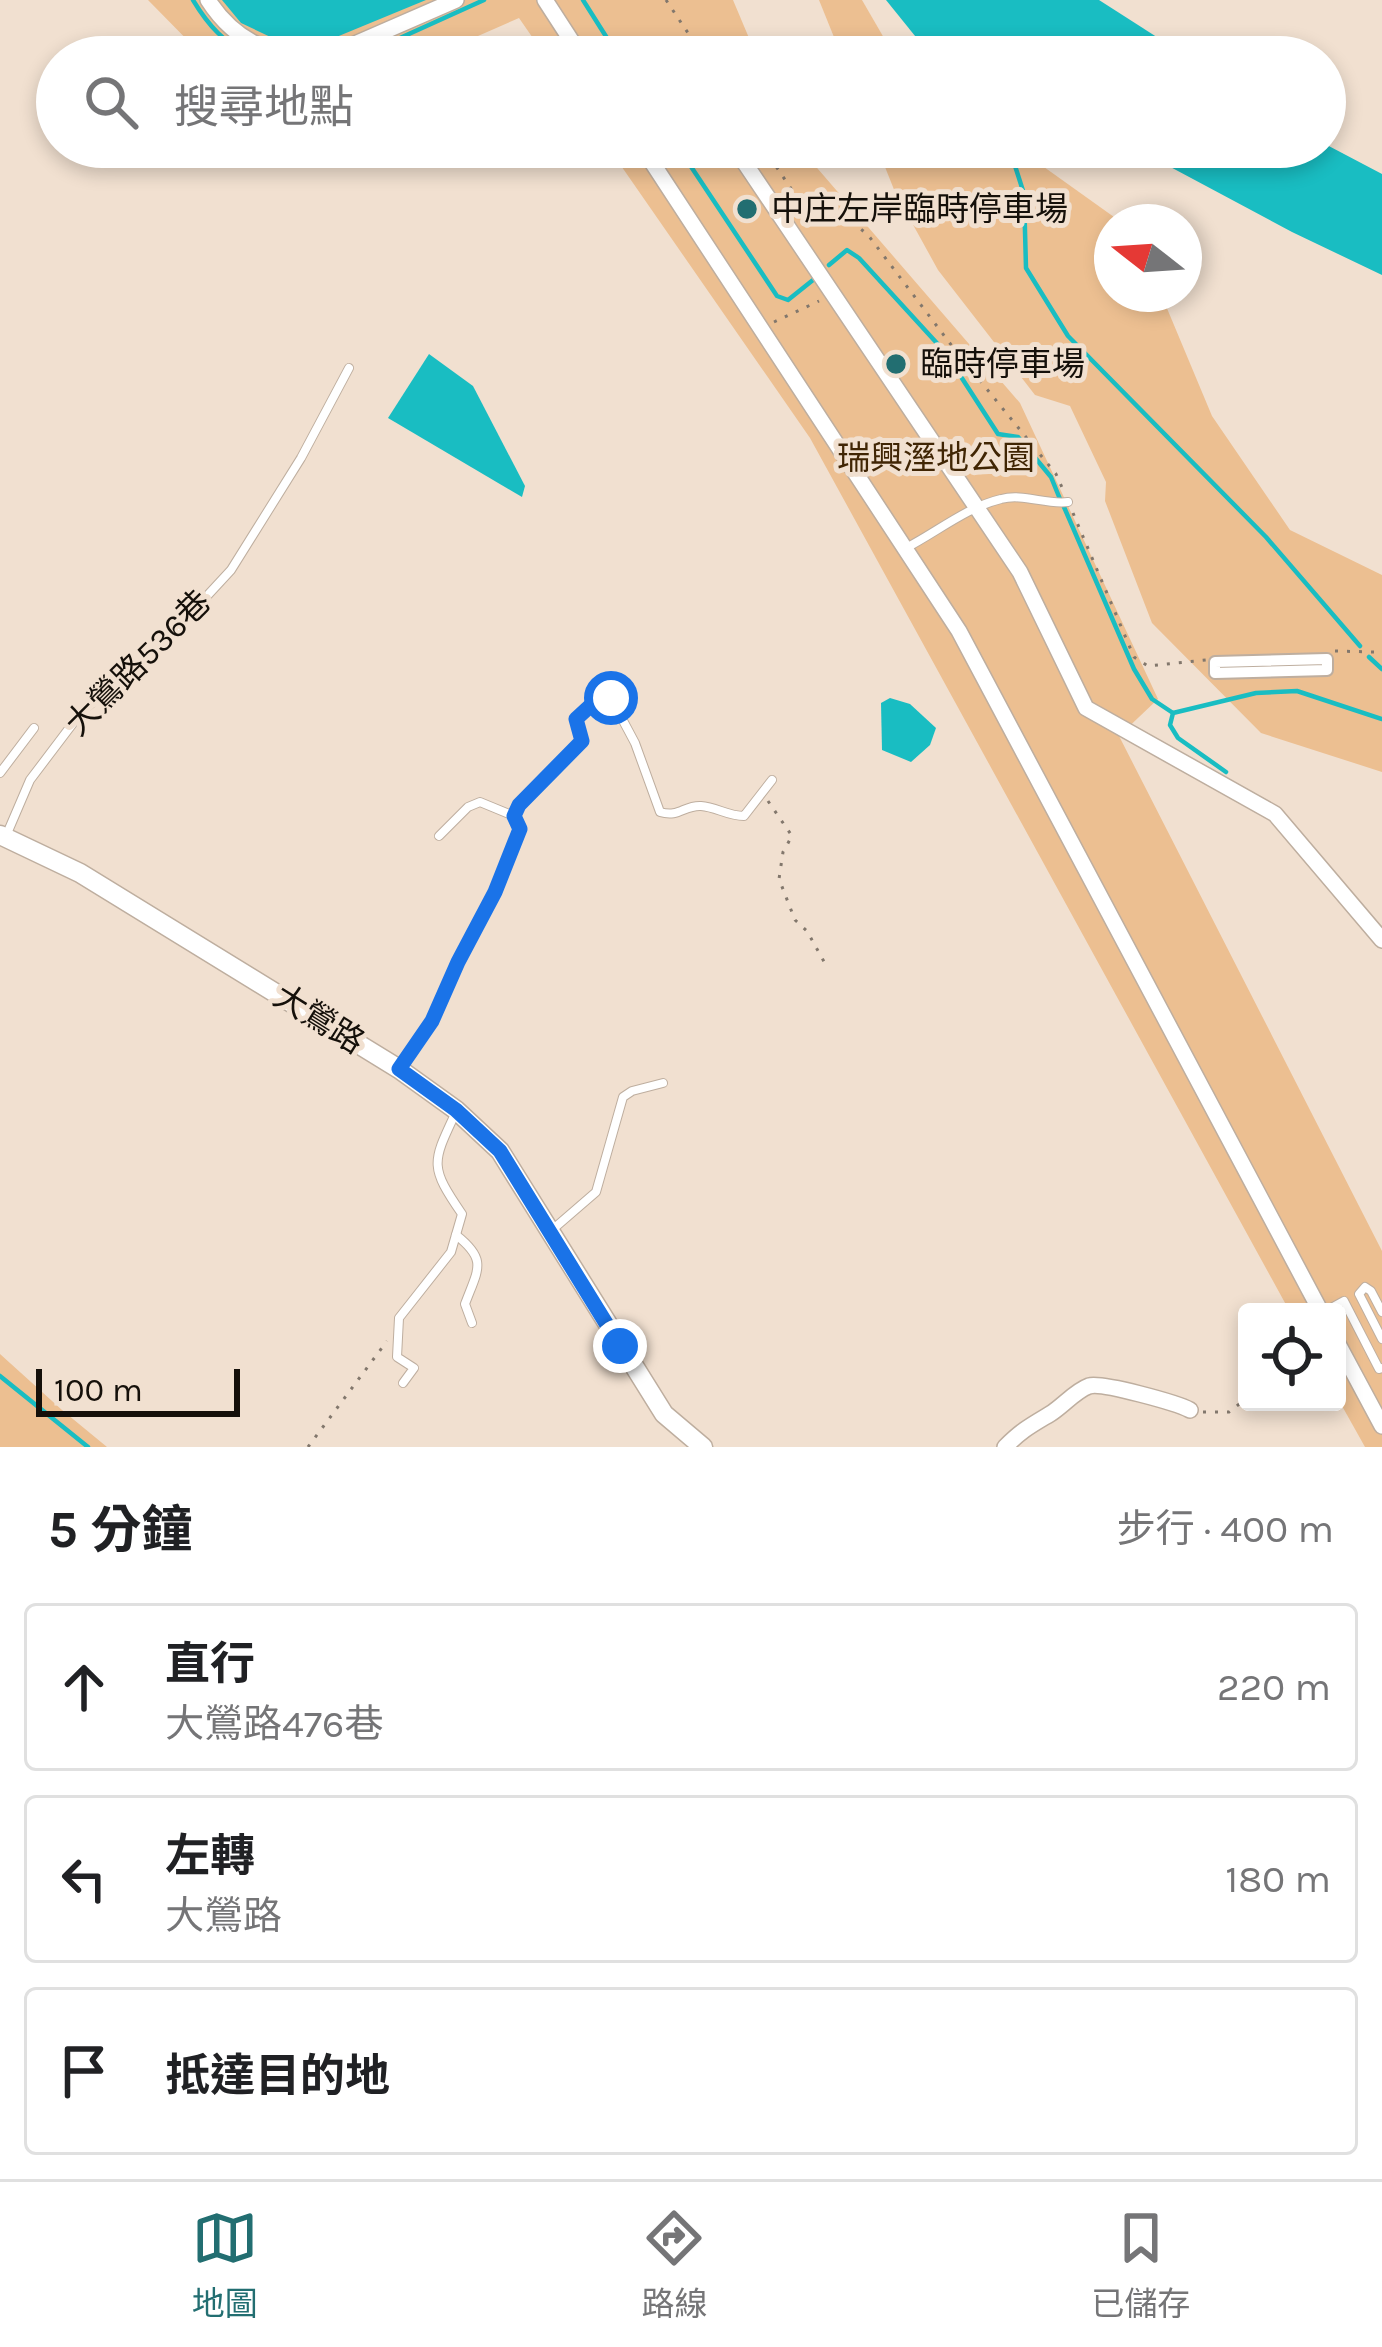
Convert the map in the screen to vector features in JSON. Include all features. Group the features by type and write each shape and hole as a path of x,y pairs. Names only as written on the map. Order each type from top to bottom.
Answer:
{"street":[{"path":"208,0 221,21 242,36"},
{"path":"373,36 455,0"},
{"path":"545,0 569,36"},
{"path":"656,168 959,631 1318,1303"},
{"path":"748,168 1020,572 1086,708 1275,814 1382,940"},
{"path":"1324,655 1327,670 1215,674 1215,662 1324,655"},
{"name":"大鶯路","path":"3,836 80,873 399,1069 456,1110 500,1151 664,1414 703,1447"},
{"path":"1346,1359 1382,1426"},
{"path":"1005,1447 1025,1426 1088,1386 1177,1402 1190,1410"}],"lane":[{"name":"大鶯路536巷","path":"3,836 30,780 83,710 156,651 231,570 301,458 349,368"},
{"path":"904,548 1002,499 1069,502"},
{"path":"514,816 519,805 582,741 576,719 601,696 611,698 634,743 660,812 670,815 700,806 744,816 772,780"},
{"path":"0,773 34,728"},
{"path":"399,1069 432,1021 520,829 514,816 480,802 468,807 439,836"},
{"path":"551,1231 596,1192 622,1097 663,1083"},
{"path":"403,1383 414,1368 397,1357 399,1318 451,1252 462,1214 440,1182 435,1156 456,1110"},
{"path":"456,1234 475,1250 480,1263 465,1304 472,1323"},
{"path":"1382,1312 1365,1286 1359,1294 1382,1339"},
{"path":"1346,1305 1382,1368"}],"path":[{"path":"666,0 690,36"},
{"path":"778,168 794,193 868,235 1056,474 1134,657 1148,666 1211,659"},
{"path":"761,328 832,295"},
{"path":"1324,655 1374,652 1382,656"},
{"path":"763,794 792,836 783,852 779,878 795,920 807,931 827,968"},
{"path":"308,1447 399,1318"},
{"path":"1190,1410 1228,1412 1238,1405"}],"green space":[{"path":"148,0 733,0 748,36 531,36 519,18 478,36 183,36"},
{"path":"819,0 862,0 883,36 834,36"},
{"name":"瑞興溼地公園","path":"623,168 817,168 1020,403 1158,699 1119,736 1382,1251 1382,1447 1365,1447 1345,1411 1346,1303 1285,1303 810,438"},
{"path":"885,168 1045,168 1096,204 1094,312 1169,312 1212,416 1290,530 1382,575 1382,772 1261,733 1152,623 1105,501 1106,482 1070,406 1035,395 938,270"},
{"path":"0,1354 62,1410 107,1447 0,1447"}],"water":[{"path":"222,0 426,0 339,36 268,36 241,23"},
{"path":"886,0 1099,0 1155,36 915,36"},
{"path":"1346,155 1382,174 1382,275 1172,168 1346,168"},
{"path":"429,354 473,386 525,486 522,497 388,418"},
{"path":"890,698 910,704 936,728 930,745 911,762 882,750 881,703"}],"waterway":[{"path":"193,0 222,36"},
{"path":"404,36 484,0"},
{"path":"583,0 606,36"},
{"path":"692,168 777,296 788,300 813,280"},
{"path":"1016,168 1024,194 1026,268 1068,336 1266,537 1360,646"},
{"path":"829,265 847,250 859,258 945,352 998,434 1018,437 1051,477 1060,499"},
{"path":"1064,507 1134,669 1152,699 1173,713 1256,693 1297,691 1382,719"},
{"path":"1369,657 1382,669"},
{"path":"1173,713 1170,725 1178,738 1226,772"},
{"path":"0,1376 88,1447"}],"place":[{"name":"中庄左岸臨時停車場","path":"747,209"},
{"name":"臨時停車場","path":"896,364"}],"route":[{"path":"611,698 601,696 576,719 582,741 519,805 514,816 520,829 495,892 432,1021 399,1069 456,1110 500,1151 620,1346"}]}
